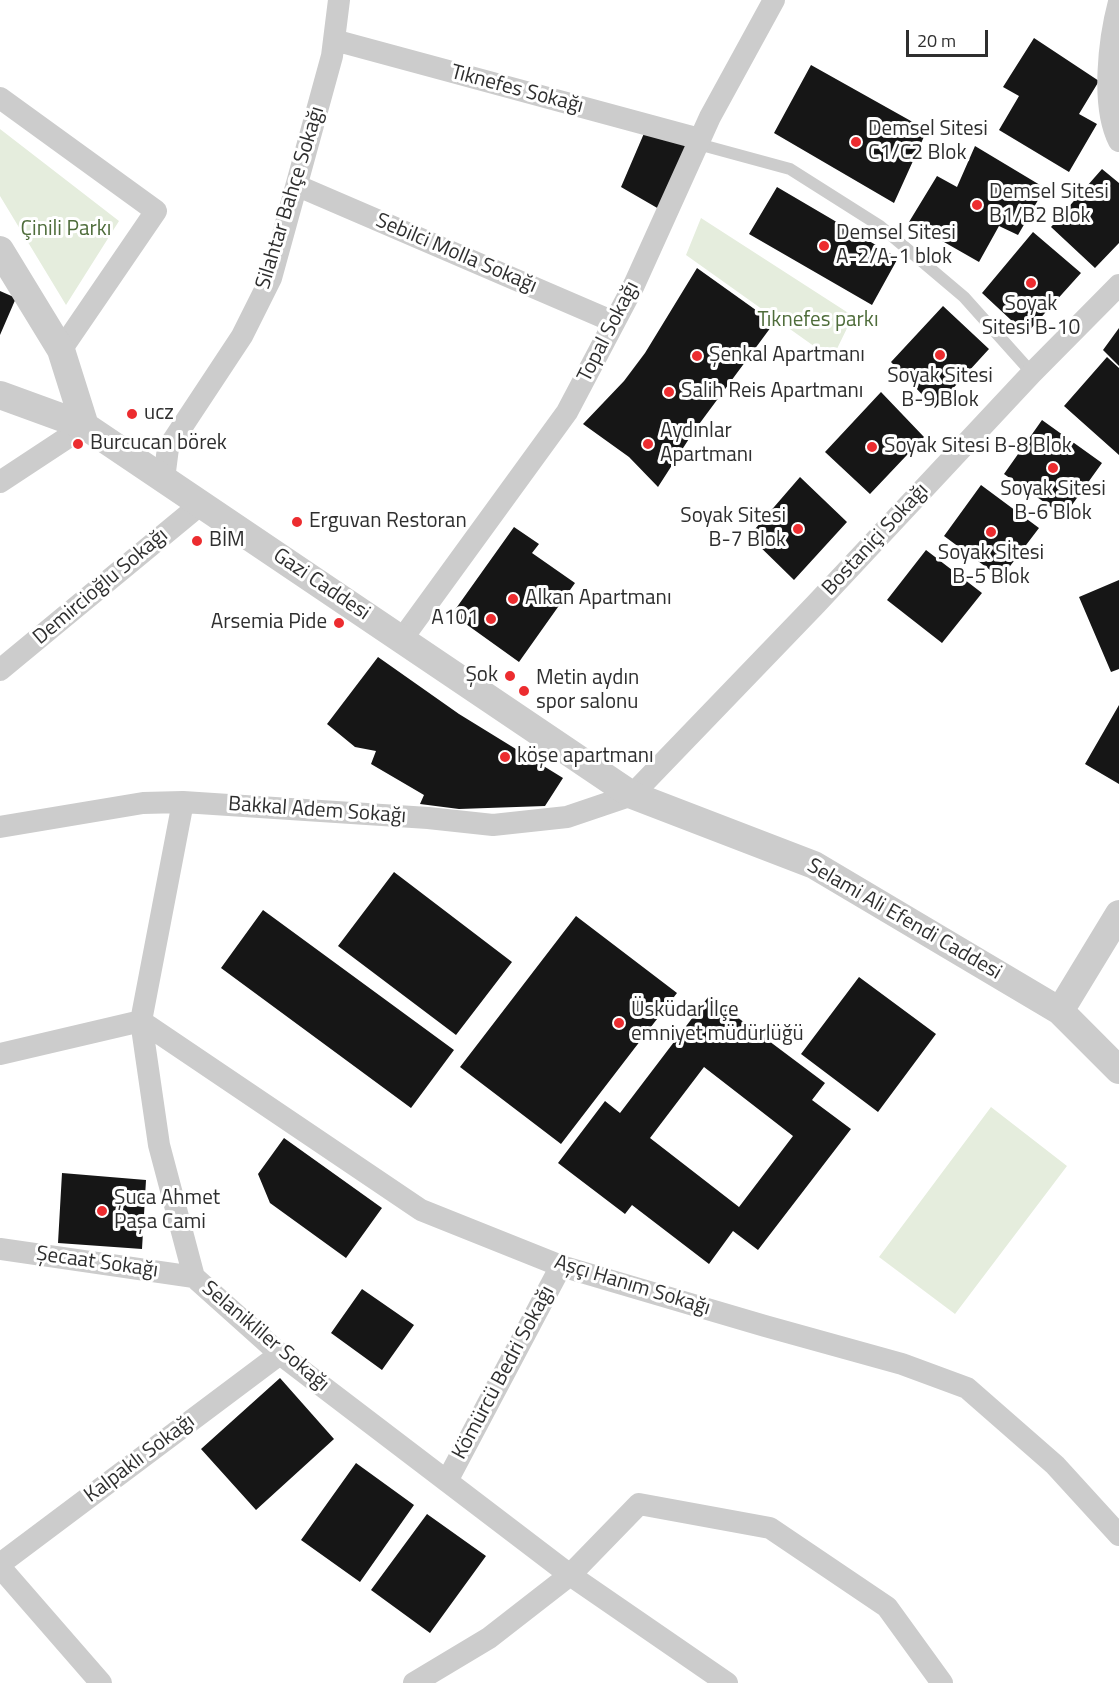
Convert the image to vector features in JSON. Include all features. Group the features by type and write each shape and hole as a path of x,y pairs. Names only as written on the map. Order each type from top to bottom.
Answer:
{"street":[{"name":"Silahtar Bahçe Sokağı","path":"164,479 168,448 242,336 271,278 332,56 339,0"},
{"name":"Topal Sokağı","path":"402,639 567,412 614,322 699,142 774,0"},
{"path":"1119,2 1108,103 1114,131 1119,141"},
{"name":"Tıknefes Sokağı","path":"334,40 699,142"},
{"path":"0,98 156,211 61,350"},
{"name":"Sebilci Molla Sokağı","path":"298,186 614,322"},
{"path":"0,250 61,350 85,426 0,482"},
{"name":"Bostaniçi Sokağı","path":"632,795 808,612 1032,373 1119,285"},
{"name":"Gazi Caddesi","path":"0,394 85,426 632,795"},
{"name":"Demircioğlu Sokağı","path":"0,670 201,504"},
{"name":"Bakkal Adem Sokağı","path":"0,827 143,803 183,802 428,818 493,825 567,817 632,795"},
{"name":"Selami Ali Efendi Caddesi","path":"632,795 814,865 1060,1011 1119,1070"},
{"name":"Selanikliler Sokağı","path":"183,802 141,1021 159,1145 194,1277 280,1354 570,1575 727,1683"},
{"path":"1060,1011 1119,914"},
{"path":"0,1054 141,1021"},
{"name":"Aşçı Hanım Sokağı","path":"141,1021 421,1210 561,1266 902,1364 967,1388 1055,1465 1119,1535"},
{"name":"Şecaat Sokağı","path":"0,1249 194,1277"},
{"name":"Kömürcü Bedri Sokağı","path":"447,1481 561,1266"},
{"name":"Kalpaklı Sokağı","path":"0,1566 280,1354"},
{"path":"414,1683 489,1638 570,1575 639,1504 770,1528 887,1607 942,1683"},
{"path":"0,1566 101,1683"}],"lane":[{"name":"Tıknefes Sokağı","path":"699,142 790,169 880,226 964,297 1032,373"}],"green space":[{"name":"Çinili Parkı","path":"0,129 119,221 66,305 0,196"},
{"name":"Tıknefes parkı","path":"701,218 853,316 832,359 686,255"},
{"path":"991,1107 1067,1166 955,1314 879,1257"}],"building":[{"path":"1034,38 1099,81 1079,114 1097,124 1069,172 999,130 1019,96 1003,87"},
{"name":"Demsel Sitesi C1/C2 Blok","path":"811,65 927,130 894,203 774,133"},
{"path":"645,131 690,144 659,209 621,187"},
{"name":"Demsel Sitesi B1/B2 Blok","path":"975,146 1045,188 1018,235 999,226 979,262 909,222 937,176 957,187"},
{"path":"1102,169 1119,183 1119,243 1095,268 1051,227"},
{"name":"Demsel Sitesi A-2/A-1 blok","path":"777,187 898,258 872,305 749,234"},
{"name":"Soyak Sitesi B-10","path":"1033,232 1081,273 1026,334 982,293"},
{"path":"697,268 774,323 694,431 658,487 629,457 583,424 624,381 645,353"},
{"path":"0,291 16,298 0,335"},
{"name":"Soyak Sitesi B-9 Blok","path":"943,306 989,349 935,408 891,362"},
{"path":"1119,328 1119,366 1103,350"},
{"path":"1107,357 1119,368 1119,455 1064,406"},
{"name":"Soyak Sitesi B-8 Blok","path":"881,392 924,437 870,494 825,452"},
{"name":"Soyak Sitesi B-6 Blok","path":"1042,420 1102,463 1064,516 1004,474"},
{"name":"Soyak Sitesi B-7 Blok","path":"800,477 847,522 794,580 749,536"},
{"name":"Soyak Sİtesi B-5 Blok","path":"981,485 1039,528 1001,578 944,536"},
{"name":"Alkan Apartmanı","path":"514,527 539,544 532,553 575,583 519,662 452,614"},
{"path":"926,550 982,593 942,643 887,600"},
{"path":"1119,580 1119,669 1111,672 1079,597"},
{"path":"378,657 459,714 563,778 545,806 459,809 420,804 424,795 371,764 376,751 355,747 327,724"},
{"path":"1119,705 1119,784 1085,764"},
{"path":"394,872 512,962 456,1035 338,946"},
{"path":"263,910 454,1050 411,1108 221,968"},
{"path":"576,916 677,993 561,1144 460,1067"},
{"path":"859,977 936,1034 878,1112 801,1054"},
{"path":"709,996 825,1083 812,1100 851,1129 758,1250 733,1231 709,1264 632,1205 625,1214 558,1163 605,1101 620,1113","holes":["704,1067 793,1136 739,1207 650,1138"]},
{"path":"284,1138 382,1208 346,1258 270,1203 258,1174"},
{"name":"Şuca Ahmet Paşa Cami","path":"62,1173 146,1180 142,1249 58,1243"},
{"path":"362,1289 414,1325 382,1370 331,1333"},
{"path":"280,1378 334,1439 256,1510 201,1449"},
{"path":"356,1463 414,1505 360,1582 301,1540"},
{"path":"427,1514 486,1556 430,1633 371,1590"}],"place":[{"name":"Demsel Sitesi C1/C2 Blok","path":"856,142"},
{"name":"Demsel Sitesi B1/B2 Blok","path":"977,205"},
{"name":"Demsel Sitesi A-2/A-1 blok","path":"824,246"},
{"name":"Soyak Sitesi B-10","path":"1031,283"},
{"name":"Soyak Sitesi B-9 Blok","path":"940,355"},
{"name":"Şenkal Apartmanı","path":"697,356"},
{"name":"Salih Reis Apartmanı","path":"669,392"},
{"name":"ucz","path":"132,414"},
{"name":"Burcucan börek","path":"78,444"},
{"name":"Aydınlar Apartmanı","path":"648,444"},
{"name":"Soyak Sitesi B-8 Blok","path":"872,447"},
{"name":"Soyak Sitesi B-6 Blok","path":"1053,468"},
{"name":"Erguvan Restoran","path":"297,522"},
{"name":"Soyak Sitesi B-7 Blok","path":"798,529"},
{"name":"Soyak Sİtesi B-5 Blok","path":"991,532"},
{"name":"BİM","path":"197,541"},
{"name":"Alkan Apartmanı","path":"513,599"},
{"name":"A101","path":"491,619"},
{"name":"Arsemia Pide","path":"339,623"},
{"name":"Şok","path":"510,676"},
{"name":"Metin aydın spor salonu","path":"524,691"},
{"name":"köşe apartmanı","path":"505,757"},
{"name":"Üsküdar İlçe emniyet müdürlüğü","path":"619,1023"},
{"name":"Şuca Ahmet Paşa Cami","path":"102,1211"}]}
